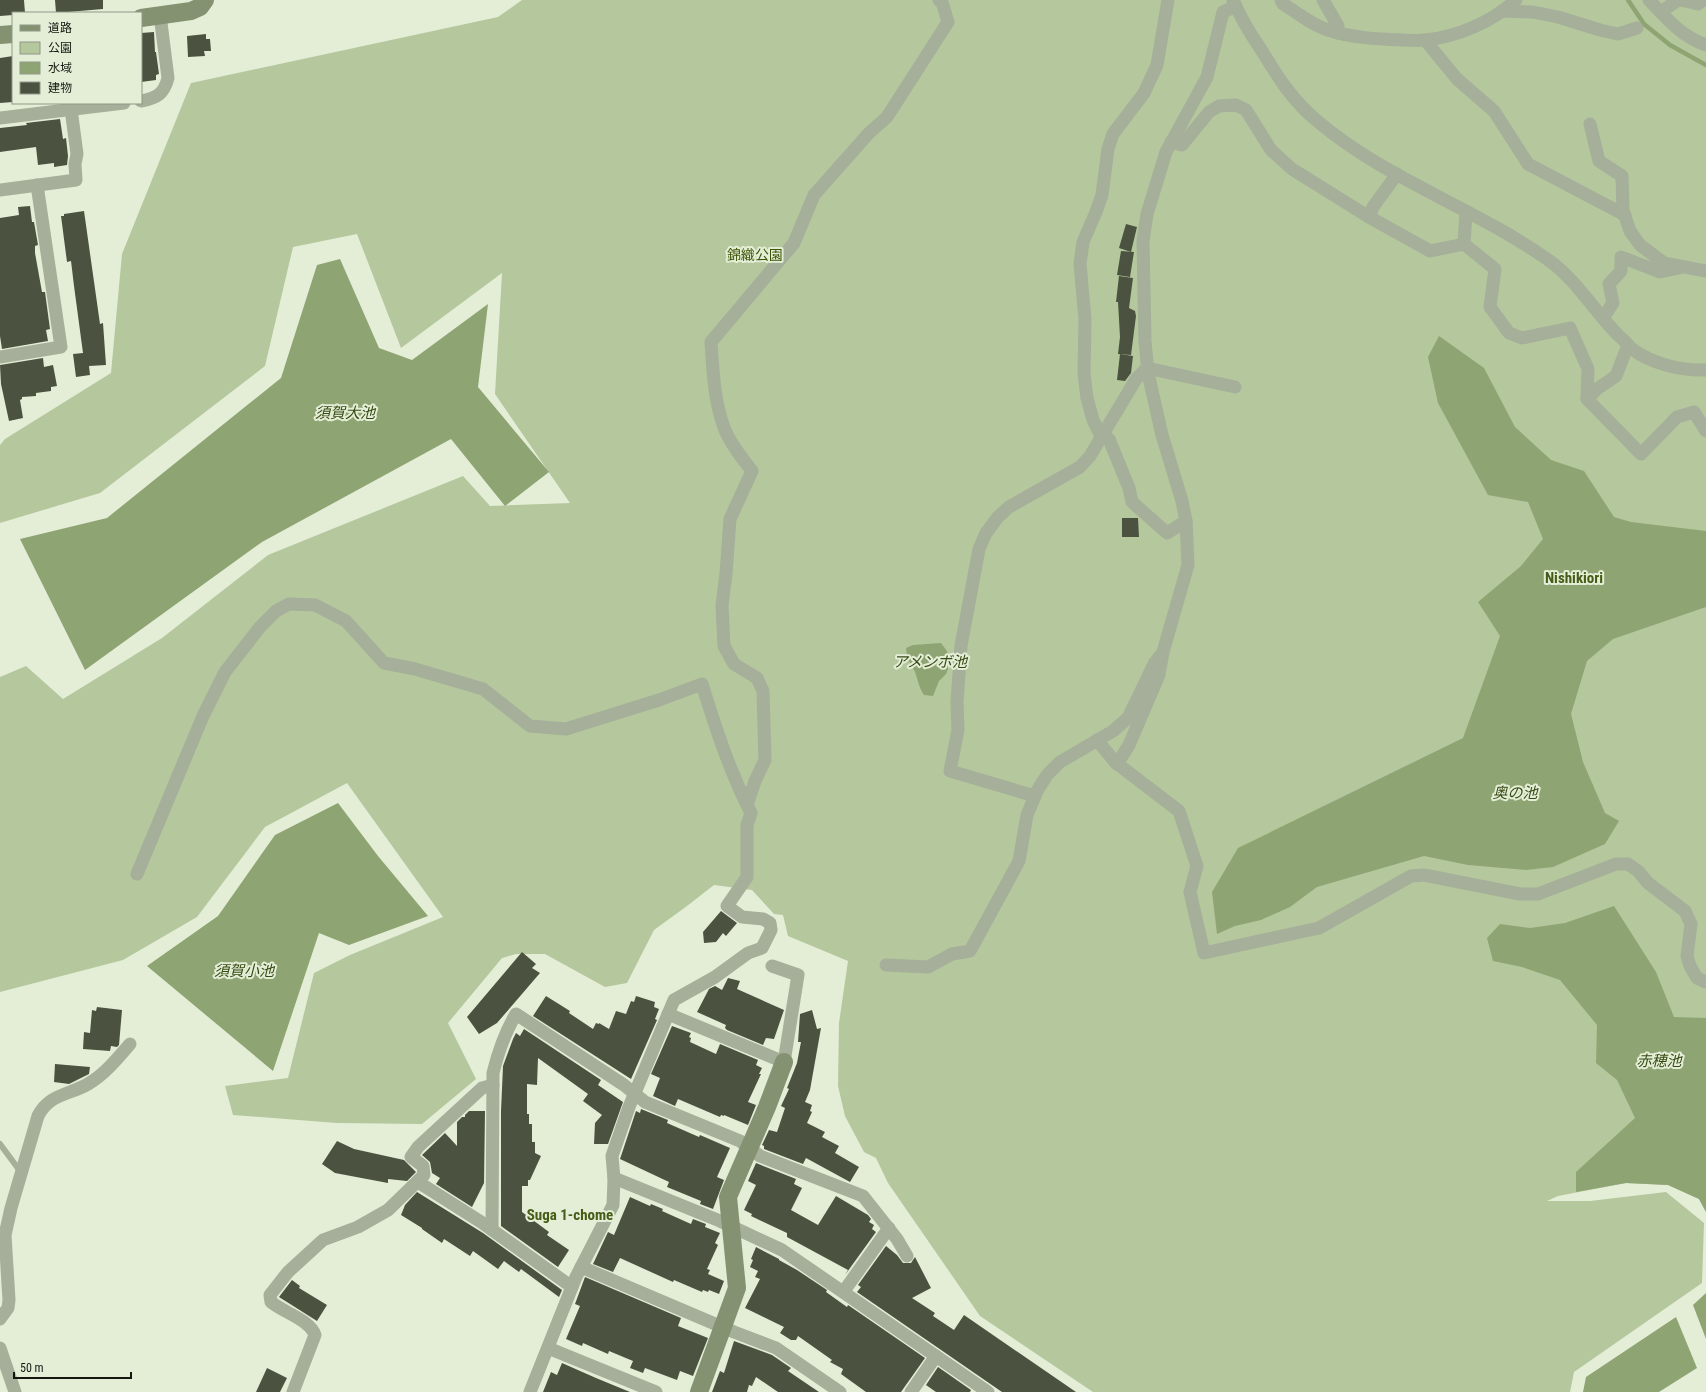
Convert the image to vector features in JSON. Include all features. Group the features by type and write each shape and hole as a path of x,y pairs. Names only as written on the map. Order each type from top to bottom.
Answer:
{"street":[{"path":"142,18 191,11 200,7 205,0"},
{"path":"747,805 755,781 765,760 763,691 757,678 734,664 724,646 722,605 730,519 752,471 738,452 725,430 714,386 711,342 794,243 814,195 870,133 887,117 948,22 942,2 939,0"},
{"path":"1168,0 1157,65 1144,93 1113,134 1108,149 1102,195 1083,242 1080,264 1085,319 1084,373 1087,398 1093,420 1099,432 1109,439 1129,488 1132,502 1166,533 1186,521"},
{"path":"1281,0 1283,4 1312,23 1327,30 1349,35 1387,39 1425,40 1459,32 1486,22 1516,0"},
{"path":"1323,0 1338,26 1338,33"},
{"path":"1649,0 1677,29 1696,41 1706,45"},
{"path":"1661,12 1678,0"},
{"path":"1681,0 1698,4 1702,0"},
{"path":"1117,764 1129,745 1159,675 1163,652 1188,565 1186,521 1182,500 1158,421 1147,368 1143,241 1147,214 1166,152 1207,77 1223,12 1234,3 1240,17 1283,85 1315,119 1356,151 1518,239 1549,260 1581,290 1603,318 1632,349 1659,363 1694,370 1706,370"},
{"path":"1502,11 1533,12 1558,16 1600,30 1618,34 1637,28"},
{"path":"142,101 155,98 161,93 166,87 168,78 160,16"},
{"path":"0,35 12,34"},
{"path":"1425,40 1457,79 1494,111 1528,164 1625,215"},
{"path":"0,118 115,104"},
{"path":"1171,142 1182,145 1209,112 1219,106 1236,105 1246,110 1271,150 1292,168 1369,217 1430,251 1464,244 1496,269 1490,307 1509,333 1522,338 1570,328 1588,369 1588,399 1641,454 1677,417 1694,412 1706,431"},
{"path":"0,190 76,180 74,164 77,154 71,109"},
{"path":"1590,124 1600,160 1622,176 1625,215 1630,231 1640,245 1664,263 1706,271"},
{"path":"1369,217 1373,207 1397,174"},
{"path":"0,357 61,348 37,185"},
{"path":"1464,244 1466,212"},
{"path":"1603,318 1613,303 1609,284 1620,271 1621,257 1660,272 1685,267"},
{"path":"1588,399 1597,389 1616,376 1628,345"},
{"path":"1035,796 950,771 958,730 957,702 961,646 979,549 986,533 998,517 1009,507 1080,467 1090,456 1136,379 1147,368"},
{"path":"1147,368 1235,387"},
{"path":"137,874 203,716 225,672 260,627 276,611 289,604 315,605 346,621 384,663 415,669 483,689 530,726 566,729 659,700 702,684 723,752 751,813 747,825 747,877 727,906 742,917 763,919 770,923 771,930 762,948 748,953 715,977 674,1000 635,1094 612,1156 614,1178 613,1205 572,1287 530,1392"},
{"path":"886,965 928,968 952,954 970,951 1019,861 1027,816 1035,796 1047,775 1060,762 1113,731 1128,718 1154,664 1163,652"},
{"path":"1097,740 1117,764 1179,810 1197,866 1190,892 1204,954 1319,928 1411,876 1424,874 1520,894 1538,894 1616,864 1628,864 1638,871 1648,883 1686,911 1691,924 1687,956 1690,966 1698,978 1706,982"},
{"path":"699,1392 737,1288 728,1198 750,1148 784,1062 798,975 772,966"},
{"path":"492,1230 493,1073 497,1056 509,1026 516,1014 645,1102 740,1141 760,1156 863,1196 889,1228 907,1256"},
{"path":"668,1014 784,1062"},
{"path":"0,1318 8,1308 9,1300 5,1235 11,1208 38,1116 43,1107 50,1101 92,1082 119,1057 130,1044"},
{"path":"293,1392 315,1335 313,1329 307,1324 270,1302 270,1295 288,1272 323,1240 358,1227 388,1210 418,1182 424,1175 423,1166 411,1157 418,1147 482,1088 493,1085"},
{"path":"614,1178 731,1226 782,1250 988,1392"},
{"path":"418,1182 492,1230 572,1287"},
{"path":"844,1292 889,1228"},
{"path":"582,1267 722,1327 776,1348 840,1392"},
{"path":"0,1348 16,1392"},
{"path":"548,1348 656,1392"},
{"path":"911,1392 936,1356"}],"lane":[{"path":"0,1144 21,1173"}],"green space":[{"name":"錦織公園","path":"522,0 1706,0 1706,1212 1699,1199 1668,1185 1626,1183 1558,1196 1547,1201 1590,1201 1666,1192 1704,1223 1702,1283 1574,1372 1570,1392 1093,1392 980,1316 888,1183 876,1158 864,1152 845,1116 838,1086 839,1023 848,961 788,936 783,915 774,914 752,890 714,885 654,930 627,983 605,987 545,954 516,954 502,958 448,1023 476,1079 422,1124 337,1123 233,1115 225,1086 288,1078 314,973 350,955 443,917 347,783 265,827 197,917 123,960 0,992 0,677 26,666 63,699 162,638 268,555 463,476 490,506 570,503 495,394 502,273 401,348 357,234 293,247 265,366 100,493 0,523 0,445 5,439 111,373 122,254 191,83 498,17"}],"water":[{"name":"須賀大池","path":"340,259 379,348 412,360 488,304 478,387 549,472 505,506 451,439 262,542 85,670 20,539 107,518 281,378 317,265"},
{"name":"奥の池","path":"1439,336 1484,368 1515,427 1551,460 1584,471 1614,517 1631,522 1706,531 1706,607 1613,639 1587,661 1571,714 1583,762 1605,813 1619,821 1605,844 1553,867 1526,870 1468,865 1424,856 1317,887 1290,907 1261,920 1235,926 1217,934 1212,892 1238,848 1463,738 1500,636 1478,602 1521,566 1543,539 1528,502 1488,495 1438,403 1428,357"},
{"name":"アメンボ池","path":"941,643 947,651 948,669 946,674 939,681 933,696 924,695 908,658 906,648 913,645"},
{"name":"須賀小池","path":"338,803 378,856 428,916 349,945 319,933 273,1071 147,966 218,916 275,835"},
{"name":"赤穂池","path":"1614,906 1656,972 1674,1017 1706,1018 1706,1212 1699,1199 1668,1185 1626,1183 1576,1192 1576,1172 1635,1118 1617,1080 1596,1063 1597,1025 1560,980 1522,967 1493,961 1487,938 1500,924 1530,928 1565,923"},
{"path":"1706,1293 1706,1339 1693,1305"},
{"path":"1676,1317 1697,1368 1659,1392 1583,1392 1586,1377"}],"building":[{"path":"0,0 24,0 25,12 12,12 12,15 0,16"},
{"path":"55,0 103,0 103,9 56,12"},
{"path":"154,32 155,52 159,74 156,75 156,80 142,82 142,33"},
{"path":"206,34 206,39 210,39 211,51 204,51 205,56 188,57 187,36"},
{"path":"12,56 12,102 0,103 0,58"},
{"path":"60,119 63,139 66,138 68,156 67,165 54,167 54,163 38,165 36,147 0,152 0,128"},
{"path":"30,206 32,222 34,222 38,245 35,246 35,253 42,292 45,292 50,329 46,330 48,341 2,349 0,336 0,218 19,215 18,207"},
{"path":"84,211 100,324 103,323 106,365 89,366 90,375 76,377 73,354 83,353 71,261 67,262 61,216 64,216 64,214"},
{"path":"1126,224 1137,227 1131,252 1119,248"},
{"path":"1121,251 1134,252 1130,277 1117,275"},
{"path":"1119,276 1133,278 1129,308 1135,311 1136,316 1131,355 1118,354 1120,337 1118,302 1116,302"},
{"path":"1120,354 1133,356 1131,373 1125,381 1117,380"},
{"path":"43,358 44,367 53,365 57,386 51,387 51,391 36,393 36,396 22,397 20,400 23,418 9,421 1,384 0,365"},
{"path":"1122,518 1138,518 1139,537 1122,537"},
{"path":"721,911 737,923 726,936 723,933 716,942 704,943 703,932"},
{"path":"522,952 536,964 532,968 540,973 497,1023 479,1034 467,1017"},
{"path":"728,978 740,981 737,989 784,1010 774,1039 766,1038 763,1045 727,1030 725,1028 726,1025 697,1012 709,989 715,986 722,990"},
{"path":"546,996 570,1011 569,1013 593,1029 596,1023 599,1023 609,1029 616,1011 626,1014 631,1001 634,1002 636,996 655,1002 654,1007 659,1009 655,1019 657,1020 631,1079 533,1016"},
{"path":"97,1007 122,1010 119,1045 117,1047 111,1046 110,1051 83,1049 84,1032 90,1033 92,1010 96,1011"},
{"path":"812,1010 817,1029 821,1028 810,1090 805,1102 812,1105 810,1111 812,1112 807,1123 825,1132 822,1137 839,1146 835,1153 859,1167 850,1182 806,1158 803,1164 764,1149 764,1146 762,1145 769,1130 777,1132 785,1108 781,1106 789,1089 787,1088 797,1063 801,1042 798,1042 800,1014"},
{"path":"672,1026 691,1033 689,1037 691,1038 690,1042 716,1054 720,1044 758,1060 756,1065 762,1068 759,1074 761,1074 748,1102 756,1105 748,1125 724,1115 721,1115 720,1117 678,1099 675,1106 653,1096 660,1078 651,1074"},
{"path":"524,1029 601,1080 598,1085 623,1102 608,1144 594,1144 595,1123 602,1115 583,1101 588,1094 538,1058 537,1085 527,1084 527,1114 529,1114 529,1124 532,1124 532,1142 535,1142 535,1153 541,1156 530,1180 528,1180 528,1186 522,1186 522,1212 549,1232 547,1235 569,1250 558,1267 501,1226 501,1111 503,1066 516,1033 520,1036"},
{"path":"55,1064 90,1067 89,1074 69,1084 54,1082"},
{"path":"641,1109 668,1120 667,1123 699,1137 700,1135 730,1148 717,1177 724,1180 713,1209 700,1204 701,1201 667,1187 669,1182 620,1159 636,1111 640,1113"},
{"path":"469,1111 485,1111 484,1183 472,1207 436,1184 440,1178 432,1173 430,1162 422,1155 445,1133 457,1146 457,1122 462,1117 465,1117"},
{"path":"337,1141 354,1149 404,1160 416,1172 407,1181 388,1179 388,1183 335,1173 322,1164"},
{"path":"756,1163 796,1179 794,1184 802,1188 791,1210 818,1225 836,1196 868,1215 871,1219 869,1222 874,1225 872,1229 876,1232 845,1275 848,1270 787,1237 787,1233 751,1216 752,1214 744,1210 756,1185 748,1181"},
{"path":"417,1192 483,1233 562,1290 559,1297 521,1269 519,1272 504,1261 498,1269 473,1251 470,1256 444,1239 442,1243 401,1215 405,1205"},
{"path":"630,1197 650,1206 651,1204 663,1209 662,1211 691,1224 693,1219 706,1224 705,1227 720,1233 715,1243 718,1245 707,1269 710,1270 708,1274 724,1281 719,1294 709,1290 708,1292 703,1290 702,1292 674,1280 673,1282 620,1258 613,1272 593,1264 608,1232 614,1235"},
{"path":"886,1246 897,1255 903,1263 911,1263 915,1257 931,1288 912,1298 935,1313 933,1316 954,1330 964,1315 1076,1392 1002,1392 857,1292 861,1287 858,1285"},
{"path":"756,1247 797,1270 827,1290 826,1292 847,1307 848,1305 925,1358 901,1392 866,1392 841,1374 843,1369 830,1362 832,1360 798,1336 796,1340 791,1340 780,1333 784,1327 745,1308 760,1279 755,1277 758,1271 750,1267 753,1260 751,1259"},
{"path":"585,1277 681,1318 678,1326 708,1338 693,1376 680,1371 677,1380 645,1368 643,1373 630,1368 633,1361 609,1351 608,1354 583,1343 582,1346 566,1339 580,1306 575,1304"},
{"path":"292,1280 300,1286 299,1288 327,1305 317,1321 279,1297"},
{"path":"734,1341 772,1355 791,1368 788,1371 819,1392 778,1392 756,1377 752,1386 749,1385 747,1392 712,1392 720,1371 724,1373"},
{"path":"562,1363 630,1392 543,1392 551,1372 557,1375"},
{"path":"938,1367 971,1390 970,1392 936,1392 926,1385"},
{"path":"267,1368 287,1378 280,1392 256,1392"}],"waterway":[{"path":"1628,0 1644,24 1670,45 1706,65"}],"district":[{"name":"Nishikiori","path":"1574,578"},
{"name":"Suga 1-chome","path":"570,1215"}]}
